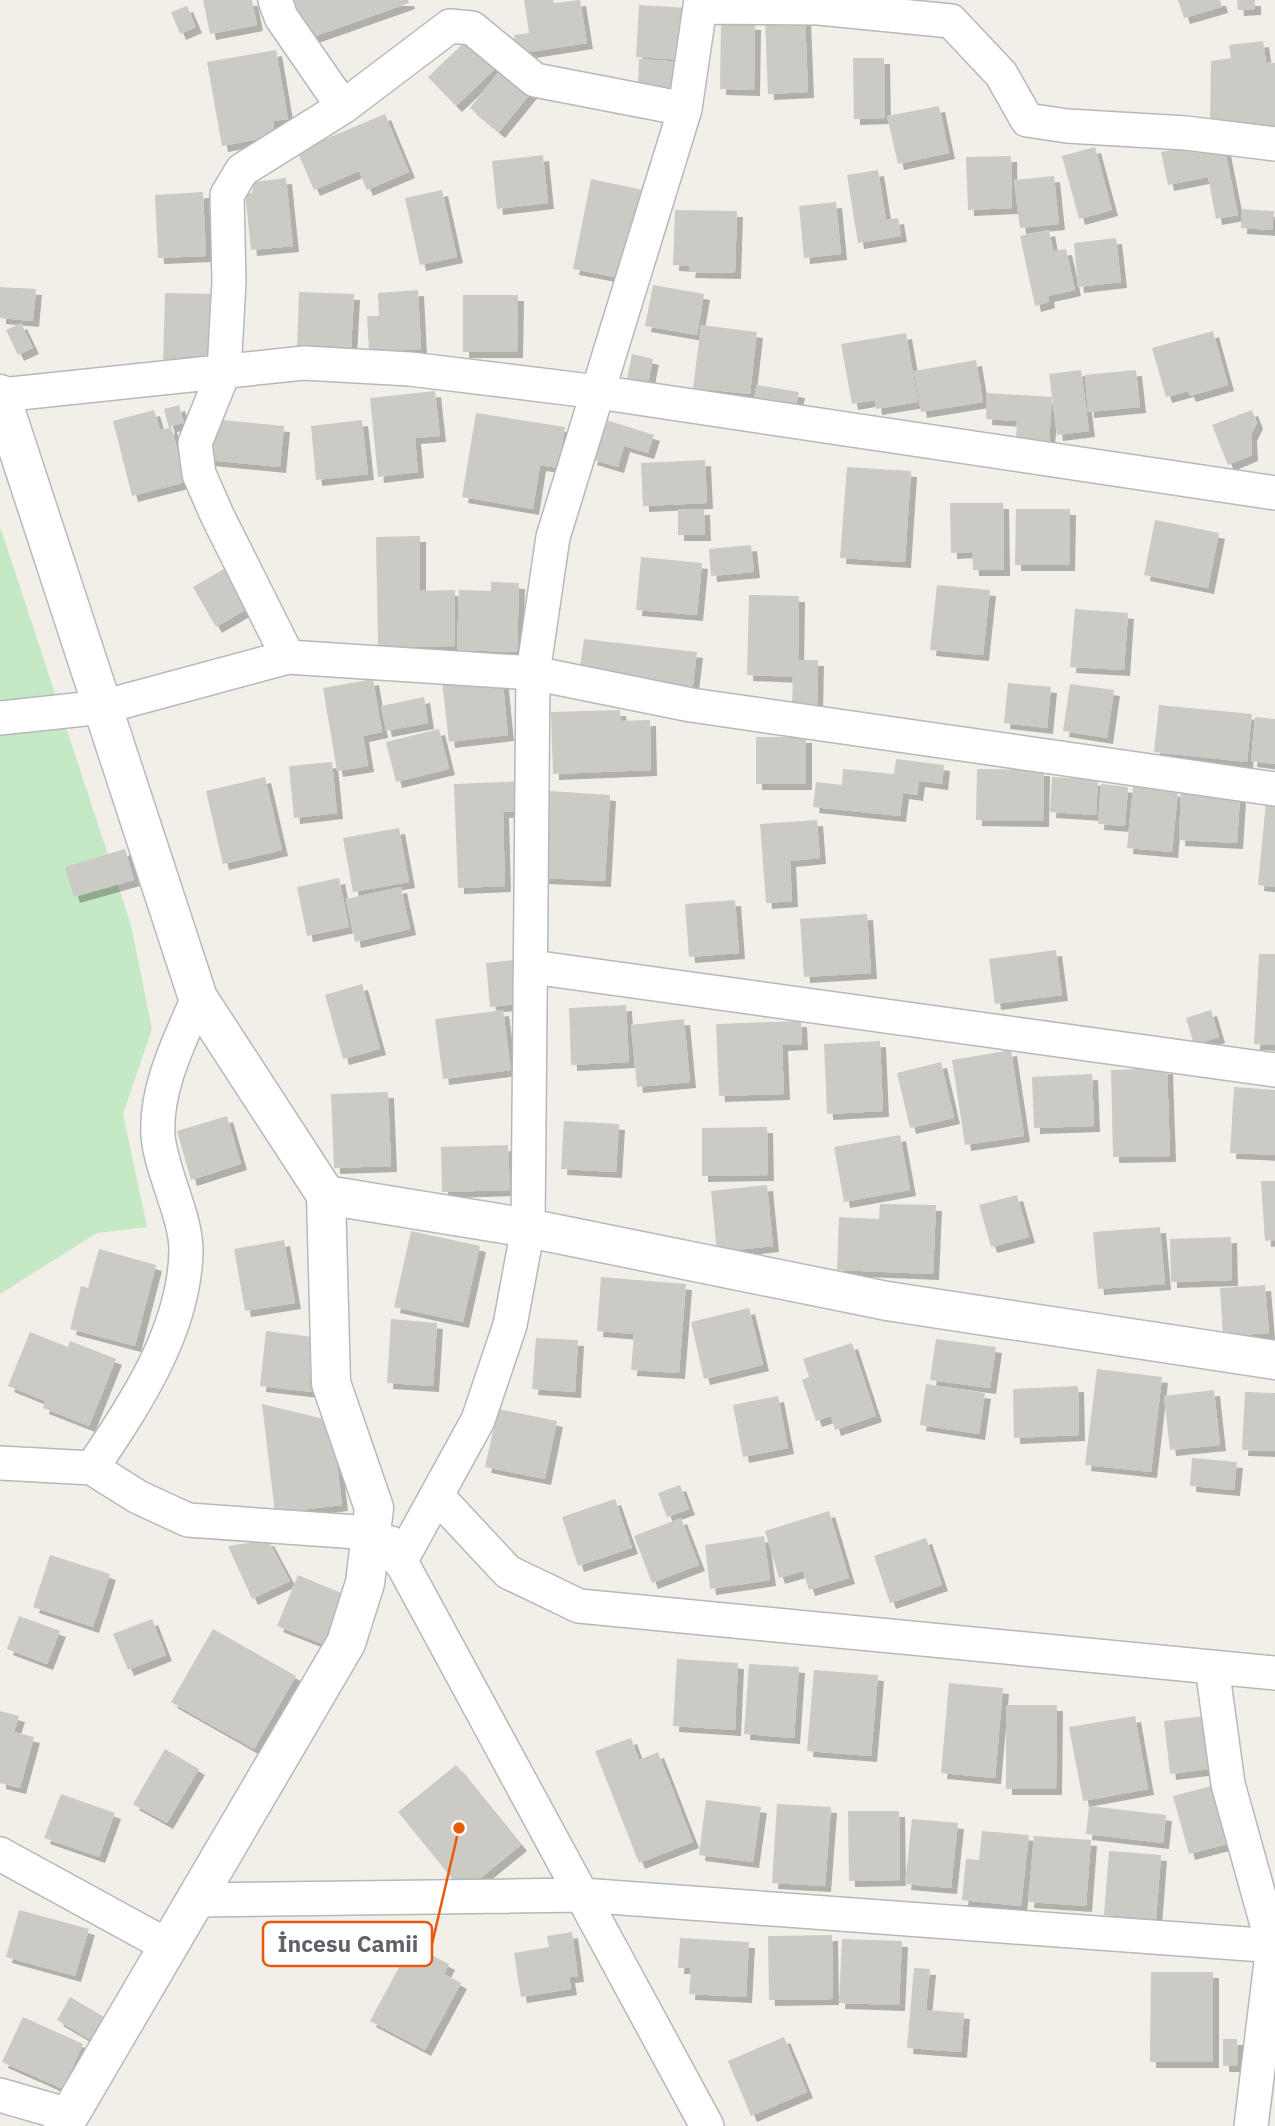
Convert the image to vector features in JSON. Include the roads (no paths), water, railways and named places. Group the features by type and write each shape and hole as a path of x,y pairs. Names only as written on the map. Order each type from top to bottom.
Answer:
{"street":[{"path":"275,0 281,17 343,107"},
{"path":"400,1562 478,1420 510,1325 528,1228 533,673 553,537 685,109 702,4 819,8 951,21 1001,74 1027,120 1067,126 1186,133 1275,144"},
{"path":"288,657 199,474 195,443 224,372 229,282 227,195 242,170 343,107 450,26 472,27 535,80 685,109"},
{"path":"707,2126 400,1562 372,1521 331,1383 326,1195 198,998 0,395 304,363 410,369 598,393 1275,493"},
{"path":"0,718 103,707 288,657 533,673 691,705 1275,789"},
{"path":"532,967 1275,1070"},
{"path":"92,1468 123,1420 175,1320 186,1248 158,1135 166,1072 198,998"},
{"path":"326,1195 528,1228 887,1301 1275,1360"},
{"path":"0,1463 92,1468 138,1497 188,1520 372,1521"},
{"path":"438,1497 508,1572 579,1606 1275,1673"},
{"path":"0,2095 66,2120 346,1643 365,1583 372,1521"},
{"path":"1212,1667 1228,1784 1274,1946 1251,2126"},
{"path":"0,1854 168,1946"},
{"path":"195,1900 582,1895 1274,1946"}],"place":[{"name":"İncesu Camii","path":"459,1828"}]}
